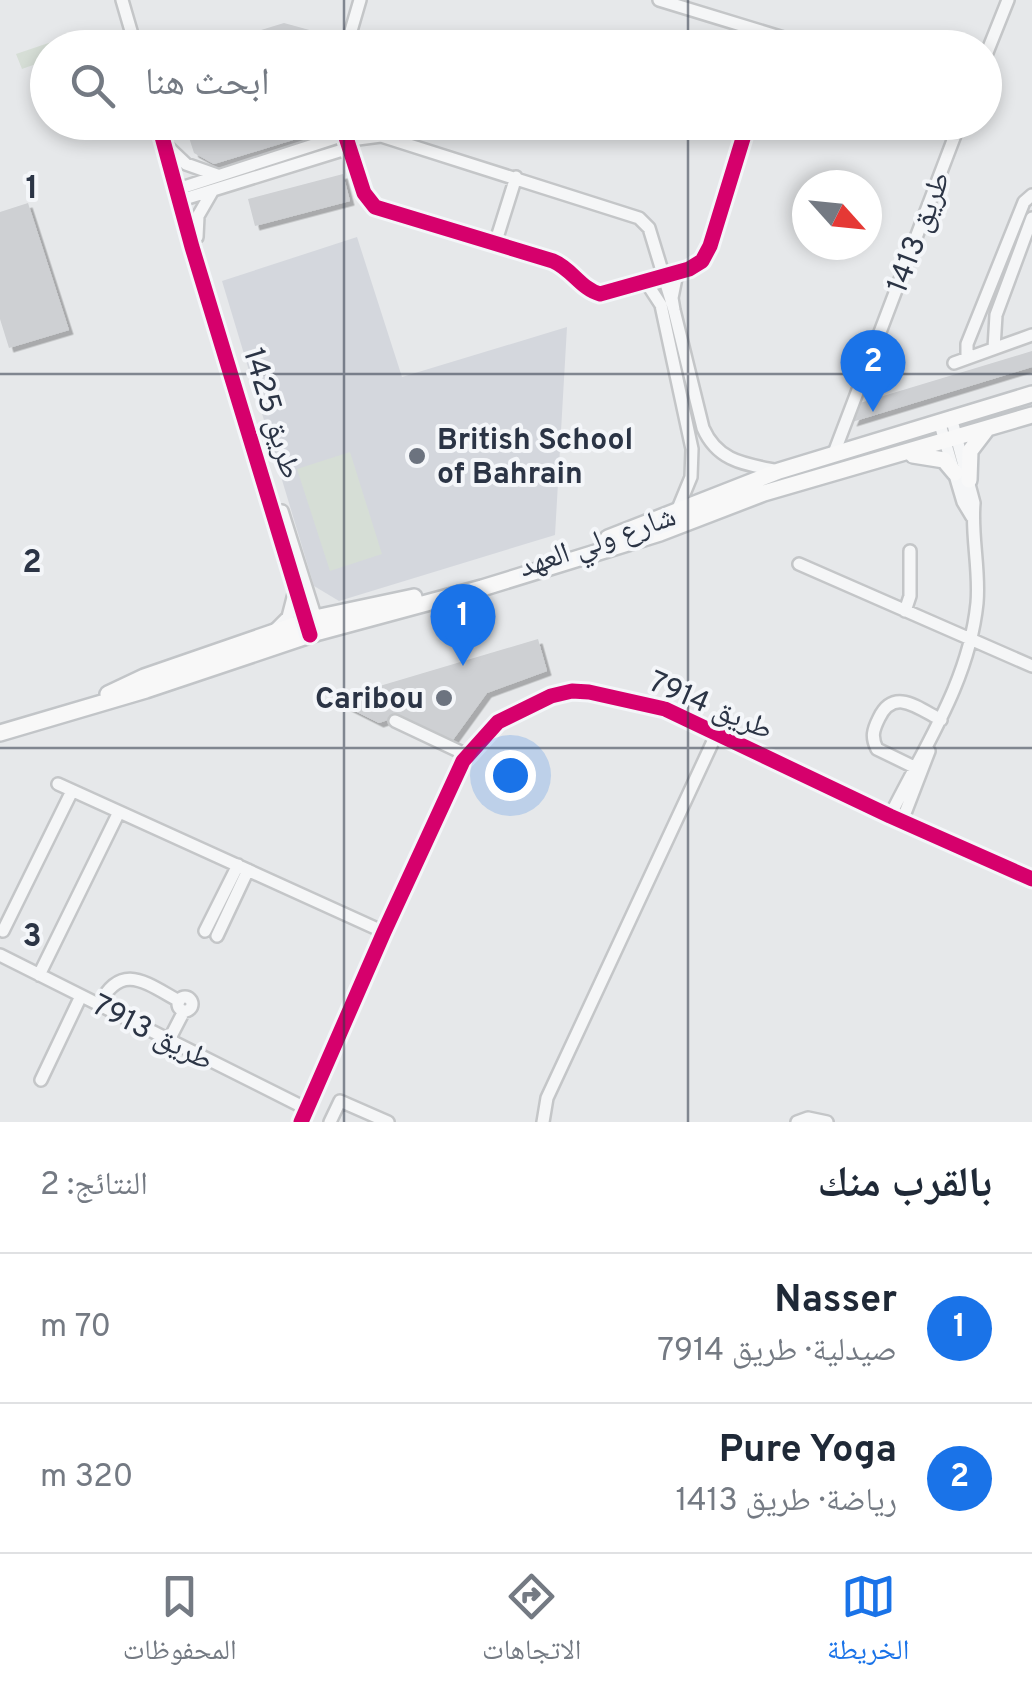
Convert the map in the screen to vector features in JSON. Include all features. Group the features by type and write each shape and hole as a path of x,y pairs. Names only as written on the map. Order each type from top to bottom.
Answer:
{"main road":[{"name":"شارع ولي العهد","path":"585,550 778,471 1032,394"},
{"name":"شارع ولي العهد","path":"0,732 83,708 313,626 585,550 660,534 764,493 1032,415"},
{"path":"962,477 970,451 988,429"},
{"path":"904,454 934,456 962,477"},
{"name":"شارع ولي العهد","path":"83,708 133,682 273,632 313,626"}],"street":[{"path":"122,0 131,30"},
{"path":"351,30 360,0"},
{"path":"659,0 742,30"},
{"path":"996,30 1008,0"},
{"name":"طريق 1425","path":"163,140 295,586 313,626"},
{"path":"181,199 220,181 358,140"},
{"path":"394,140 640,218 649,228 674,310"},
{"path":"347,142 364,193 376,207 560,264 592,292 607,293 696,266 706,254 742,140"},
{"name":"طريق 1413","path":"834,453 953,140"},
{"path":"323,158 347,142"},
{"path":"164,144 186,164 220,181 323,158 354,162"},
{"path":"496,244 516,177"},
{"path":"197,237 198,216 220,181"},
{"path":"968,358 966,344 1024,202 1032,195"},
{"name":"طريق 1425","path":"181,199 197,237 313,626"},
{"path":"994,348 996,314 1032,218"},
{"path":"677,273 674,310 709,443 720,455 735,462 778,471"},
{"path":"646,282 661,305 693,466 676,514"},
{"path":"954,363 1032,336"},
{"path":"896,819 941,720 970,641 978,570 972,516 964,506 962,477 945,419"},
{"path":"688,431 702,428"},
{"path":"905,611 910,600 910,551"},
{"path":"799,564 1032,666"},
{"path":"273,632 288,617 295,586"},
{"name":"طريق 7914","path":"304,1116 467,755 498,722 526,706 572,691 632,699 665,709 716,736 1032,879"},
{"path":"914,767 877,749 873,731 883,710 892,702 904,701 941,720"},
{"path":"395,720 467,755"},
{"path":"544,1122 546,1098 716,736"},
{"path":"896,819 914,767 931,742"},
{"path":"58,784 384,932"},
{"path":"3,931 72,791"},
{"path":"39,975 119,812"},
{"path":"211,934 243,868"},
{"name":"طريق 7913","path":"0,955 169,1040 304,1116"},
{"path":"99,1005 108,989 128,978 138,979 181,1006 169,1040"},
{"path":"40,1080 81,996"},
{"path":"315,1089 388,1122"},
{"path":"330,1122 340,1101"},
{"path":"797,1122 808,1118 827,1122"}],"shaded area":[{"path":"30,49 30,66 22,69 16,54"},
{"name":"British School of Bahrain","path":"357,237 402,377 567,327 555,535 339,601 314,586 222,281"},
{"path":"350,452 382,554 330,571 297,469"}],"building":[{"path":"284,23 310,30 261,30"},
{"path":"190,140 293,140 214,164 194,153"},
{"path":"343,174 350,201 255,226 248,199"},
{"path":"28,203 69,330 9,348 0,319 0,212"},
{"path":"1032,351 1032,367 852,422 860,403"},
{"path":"538,639 547,671 487,693 450,744 396,717 379,723 343,705 346,696"}],"cycle path":[{"path":"163,140 310,635"},
{"path":"347,140 364,193 375,207 553,261 600,294 689,269 702,261 742,140"},
{"path":"301,1122 463,761 498,722 551,696 589,692 665,709 1032,879"}],"place":[{"name":"Pure Yoga","path":"873,412"},
{"name":"British School of Bahrain","path":"417,456"},
{"name":"Nasser","path":"463,666"},
{"name":"Caribou","path":"444,698"}]}
